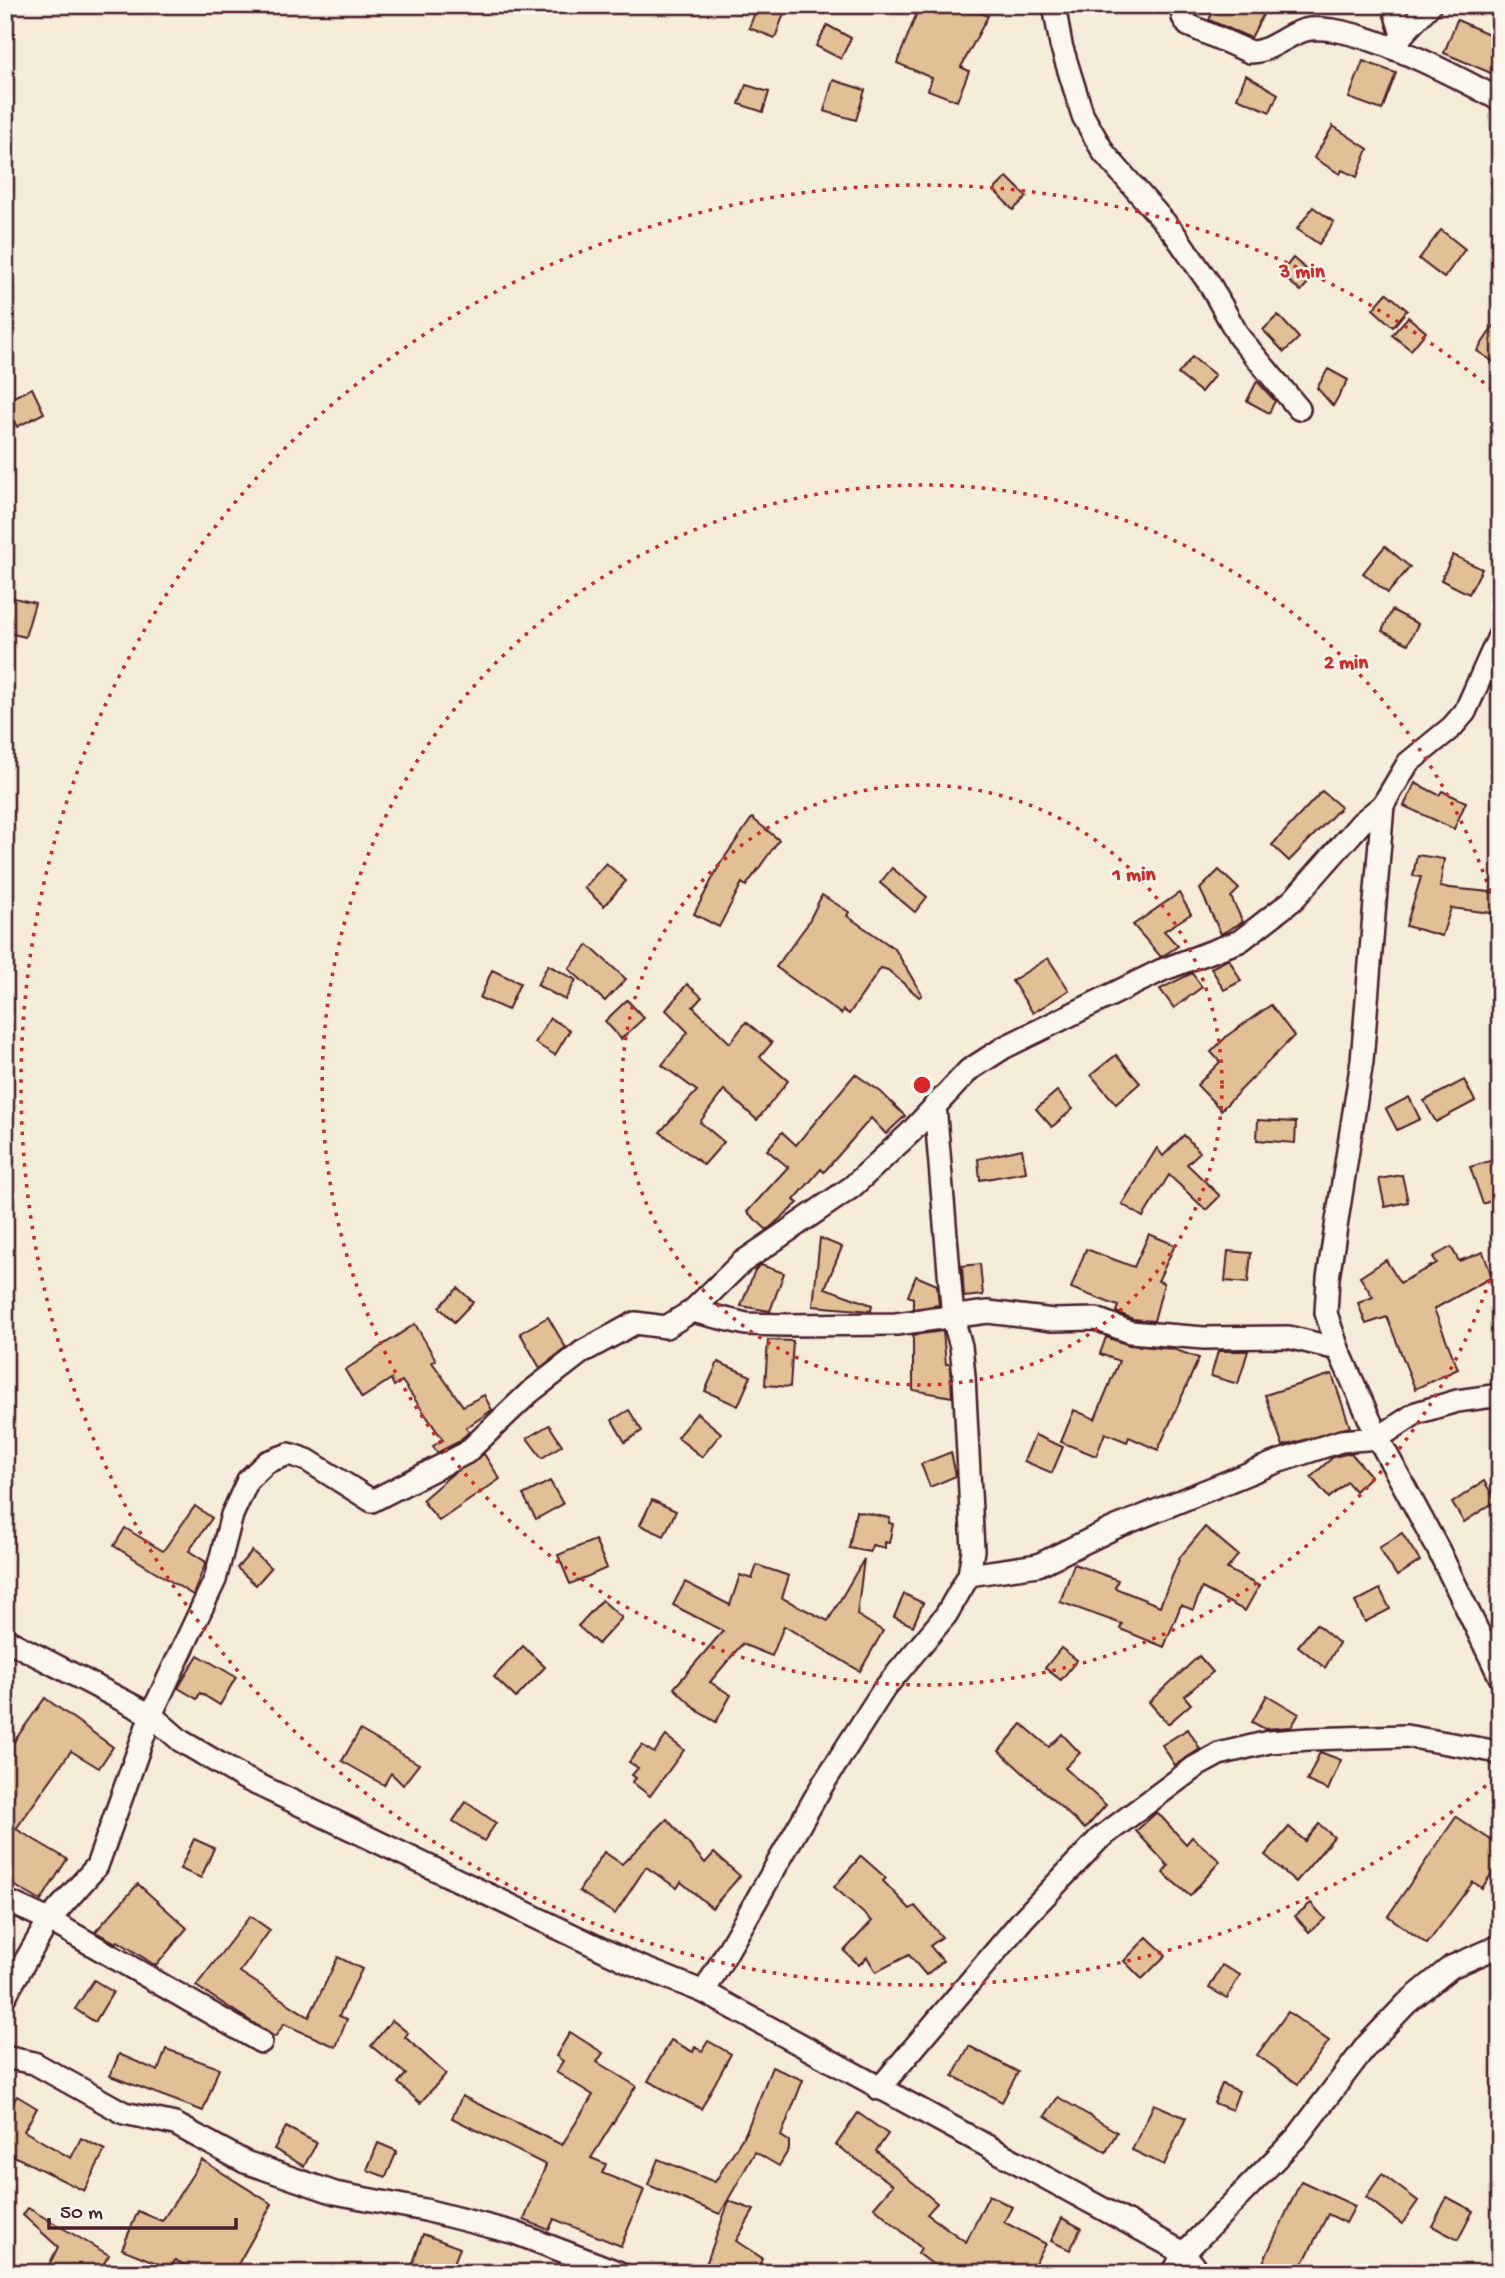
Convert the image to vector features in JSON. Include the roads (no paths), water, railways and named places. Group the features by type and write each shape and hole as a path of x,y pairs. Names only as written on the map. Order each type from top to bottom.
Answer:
{"street":[{"path":"1054,5 1061,44 1083,116 1104,153 1174,233 1209,283 1239,337 1299,409"},
{"path":"1187,5 1184,17 1188,25 1250,52 1261,52 1306,30 1328,29 1398,42 1500,100"},
{"path":"1393,5 1398,42"},
{"path":"1398,42 1430,5"},
{"path":"5,1996 49,1920 97,1866 151,1715 215,1580 232,1515 248,1480 267,1462 289,1454 307,1460 372,1501 467,1452 529,1393 582,1352 635,1323 666,1327 692,1311 741,1263 852,1187 910,1133 969,1070 1004,1047 1162,970 1240,941 1293,900 1361,823 1383,805 1408,763 1465,712 1500,634"},
{"path":"1383,805 1362,1061 1328,1278 1326,1313 1338,1349 1378,1438 1438,1549 1500,1677"},
{"path":"704,1992 830,1773 884,1689 946,1615 969,1575 973,1550 964,1376 961,1346 953,1319 935,1105"},
{"path":"692,1311 746,1324 773,1325 896,1324 953,1319 988,1312 1054,1320 1096,1319 1130,1332 1204,1338 1288,1337 1338,1349"},
{"path":"969,1575 1038,1565 1114,1528 1274,1463 1341,1441 1378,1438 1416,1413 1457,1401 1500,1395"},
{"path":"5,1639 151,1715 181,1741 244,1778 594,1945 704,1992 1184,2253 1200,2273"},
{"path":"879,2089 1024,1918 1099,1839 1195,1767 1219,1754 1269,1742 1406,1737 1483,1749 1500,1755"},
{"path":"5,1900 49,1920 261,2042"},
{"path":"1173,2273 1184,2253 1297,2137 1367,2045 1407,2003 1451,1968 1500,1946"},
{"path":"5,2057 34,2063 124,2113 176,2124 258,2166 335,2193 425,2210 515,2233 620,2273"}]}
